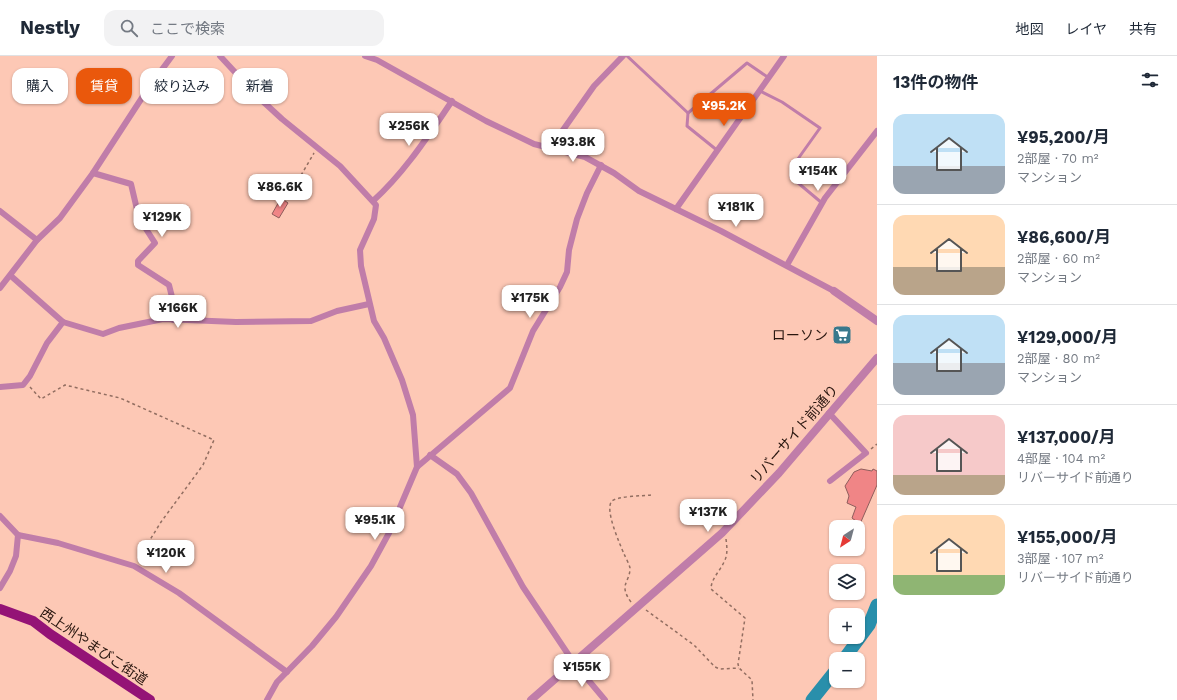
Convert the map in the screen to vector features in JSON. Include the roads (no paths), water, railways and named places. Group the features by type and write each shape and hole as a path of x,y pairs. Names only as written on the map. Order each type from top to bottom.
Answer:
{"highway":[{"name":"西上州やまびこ街道","path":"0,609 33,621 50,634 150,700"}],"street":[{"path":"0,288 37,240 60,218 94,173 149,87 172,56"},
{"path":"220,56 257,96 282,119 318,146 340,166 348,176 373,200 376,206 376,212 360,250 361,266 374,321 384,338 402,380 413,415 417,467"},
{"path":"365,56 376,60 486,121 527,141 586,157 601,165 639,191 787,265 834,291 877,322"},
{"path":"551,147 583,105 594,86 623,56"},
{"path":"676,209 784,56"},
{"path":"373,200 389,186 420,147 452,101"},
{"path":"787,265 822,203 877,131"},
{"path":"267,700 277,682 322,634 372,566 389,533 417,467 510,388 533,331 560,287 567,272 569,250 577,219 587,193 601,165"},
{"path":"94,173 131,184 139,218 155,243 138,261 138,266 169,285 172,297 170,306 176,310 173,320"},
{"path":"0,211 37,240"},
{"path":"10,276 62,322 103,334 119,328 164,319 236,322 312,322 337,311 369,304"},
{"path":"0,387 23,386 30,376 47,343 62,322"},
{"name":"リバーサイド前通り","path":"531,700 722,533 779,473 877,358"},
{"path":"829,413 866,453 830,480"},
{"path":"430,455 457,474 470,493 523,587 574,663 604,700"},
{"path":"0,516 18,535 58,543 134,566 179,593 287,672"},
{"path":"0,588 10,571 16,556 18,535"}],"lane":[{"path":"627,56 688,113"},
{"path":"718,150 687,126 688,113 746,63 769,79"},
{"path":"760,91 782,102 820,128 795,163 791,177 822,203"}],"waterway":[{"path":"849,652 869,625 877,605"},
{"path":"812,700 829,679"}],"place":[{"name":"ローソン","path":"842,335"}]}
